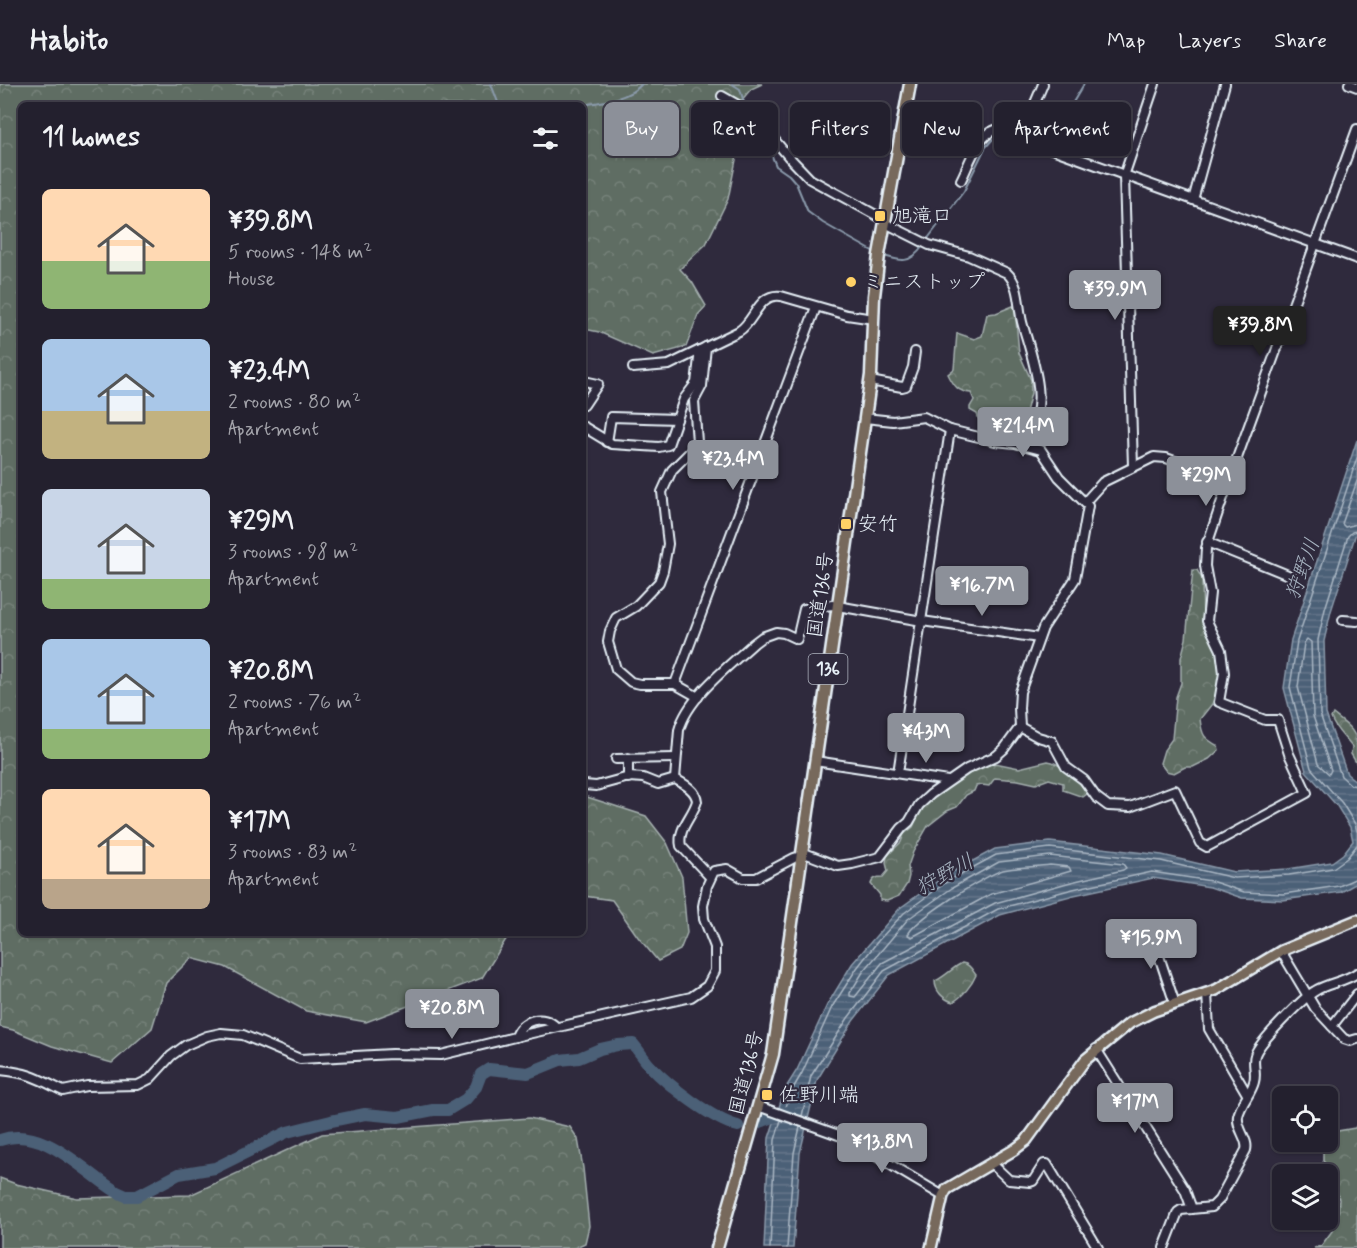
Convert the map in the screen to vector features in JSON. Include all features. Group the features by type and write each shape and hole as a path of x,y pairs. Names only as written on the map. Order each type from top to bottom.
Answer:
{"highway":[{"name":"国道136号","path":"717,1248 761,1107 773,1054 866,418 876,276 910,84"}],"main road":[{"path":"931,1248 943,1196 947,1189 1026,1141 1085,1060 1096,1049 1134,1021 1208,993 1281,951 1357,920"}],"street":[{"path":"1037,102 1043,84"},
{"path":"1133,466 1124,176 1155,84"},
{"path":"1193,200 1225,84"},
{"path":"1349,84 1357,87"},
{"path":"722,96 753,115 810,179 929,245 973,258 1011,277 1017,291 1021,318 1036,369 1039,397 1035,417 1030,427 1008,442"},
{"path":"1020,727 1038,737 1052,741 1066,767 1084,780 1096,797 1108,806 1130,807 1175,790 1200,843 1207,847 1307,793 1289,754 1278,720 1265,720 1219,702 1224,674 1221,650 1207,621 1210,592 1205,566 1207,542 1228,480 1357,129"},
{"path":"961,180 982,140 988,133 994,131"},
{"path":"1070,156 1357,260"},
{"path":"633,368 669,365 743,329 765,299 772,295 816,308 874,319"},
{"path":"675,684 816,308"},
{"path":"586,428 615,445 666,447 670,442 684,399 696,383 703,348"},
{"path":"698,697 675,684 631,682 616,669 608,642 616,618 636,606 659,582 663,571 668,544 662,492 672,470 691,452 697,442 694,401 702,386 703,348"},
{"path":"870,381 906,386 913,367 915,352"},
{"path":"586,381 598,384 586,402"},
{"path":"607,442 611,417 676,419"},
{"path":"0,1070 43,1079 63,1091 87,1086 128,1087 138,1085 150,1078 171,1056 186,1045 221,1033 243,1035 300,1059 385,1054 441,1055 691,997 707,986 715,971 713,939 703,915 704,896 714,871 723,868 742,878 756,878 802,855 811,855 837,866 880,857 920,805 967,769 1000,753 1020,727 1020,692 1045,625 1075,579 1088,508 1085,502 1059,477 1043,452 950,430 924,417 893,421 866,418"},
{"path":"898,773 950,430"},
{"path":"1085,502 1103,482 1154,457 1166,458 1228,480"},
{"path":"1207,542 1293,577"},
{"path":"675,779 680,724 698,697 762,637 780,632 797,639 804,609 830,605 1039,638"},
{"path":"1344,620 1357,621"},
{"path":"628,758 628,778"},
{"path":"616,759 676,758"},
{"path":"815,761 948,782"},
{"path":"586,785 596,786 628,778 643,778 658,784 675,779 691,789 697,799 680,837 681,846 710,877"},
{"path":"1132,928 1148,931 1175,1004"},
{"path":"1281,951 1315,1008 1348,1041 1357,1040"},
{"path":"1164,1248 1176,1215 1181,1210 1209,1208 1216,1203 1246,1150 1246,1143 1238,1122 1240,1108 1255,1080 1256,1052 1278,1026 1309,996 1321,988 1348,979 1357,973"},
{"path":"1208,993 1209,1029 1247,1094"},
{"path":"1332,1026 1357,994"},
{"path":"1096,1049 1185,1190 1192,1209"},
{"path":"761,1107 832,1132 862,1146 943,1196"},
{"path":"991,1163 1009,1180 1030,1182 1044,1164 1047,1164 1098,1248"}],"green space":[{"path":"0,84 762,84 751,89 740,102 691,102 691,156 737,156 728,199 706,244 680,269 692,282 706,306 698,315 686,347 653,356 599,332 586,329 586,102 18,102 18,936 508,936 482,978 366,1022 306,1011 225,967 191,958 166,983 152,1028 112,1063 52,1046 0,1027"},
{"path":"1013,306 1019,353 1031,380 1031,393 1024,420 1013,432 993,433 982,423 977,414 970,410 974,400 971,393 957,388 948,374 954,369 957,333 974,339 982,336 987,314"},
{"path":"1193,570 1197,570 1202,579 1203,622 1218,653 1220,664 1220,682 1212,704 1200,719 1204,736 1218,746 1219,750 1209,759 1174,773 1166,771 1160,763 1164,750 1172,739 1176,697 1181,683 1181,658 1186,639"},
{"path":"1333,714 1354,734 1357,745 1357,764 1351,754 1352,747 1333,723 1331,718"},
{"path":"1048,761 1070,774 1087,794 1083,797 1063,790 1063,783 1049,779 1036,784 995,778 989,786 976,786 974,791 966,795 957,807 947,811 928,826 913,852 908,866 907,884 899,896 887,901 880,900 880,895 871,884 872,882 876,878 883,877 888,871 887,856 901,842 904,834 913,827 921,808 932,797 968,772 995,763 1019,768"},
{"path":"586,797 646,816 667,843 682,877 687,933 680,950 658,961 612,900 586,896"},
{"path":"962,963 969,966 976,975 972,983 953,1002 940,994 935,981"},
{"path":"529,1118 570,1127 578,1139 589,1226 585,1243 574,1248 0,1248 0,1178 77,1198 190,1195 322,1134"},
{"path":"1357,1125 1357,1248 1314,1248 1321,1246 1333,1230 1338,1230 1338,1164 1326,1164 1323,1161 1323,1152 1338,1152 1338,1131 1355,1128"}],"water":[{"path":"1357,440 1357,530 1331,611 1324,641 1326,714 1347,774 1357,782 1357,883 1341,892 1283,900 1242,898 1210,887 1153,878 1074,895 1000,915 889,975 853,1021 817,1080 800,1153 793,1248 764,1248 769,1138 785,1089 797,1070 827,1005 852,964 900,908 945,876 995,849 1050,842 1162,855 1234,872 1288,869 1332,862 1343,854 1353,841 1350,827 1337,806 1306,771 1284,688 1291,640"}],"waterway":[{"path":"491,84 498,102"},
{"path":"586,104 622,96 642,84"},
{"path":"732,84 740,89 744,102"},
{"path":"926,241 964,191 985,148 992,140 1006,135 1049,131 1063,119 1084,84"},
{"path":"772,156 776,166 796,183 808,212 876,253"},
{"path":"881,255 900,260 910,259 923,246"},
{"path":"0,1140 16,1137 47,1144 62,1152 117,1192 126,1196 137,1196 179,1174 215,1168 287,1132 365,1114 398,1117 433,1110 448,1110 466,1099 476,1087 481,1074 489,1069 528,1073 560,1060 579,1058 600,1049 618,1045 633,1044 650,1066 679,1092 716,1117 738,1126"},
{"path":"755,1124 790,1111"}],"place":[{"name":"旭滝口","path":"880,216"},
{"name":"ミニストップ","path":"851,282"},
{"name":"安竹","path":"846,524"},
{"name":"佐野川端","path":"767,1095"}],"water label":[{"name":"狩野川","path":"1303,569"},
{"name":"狩野川","path":"945,875"}]}
